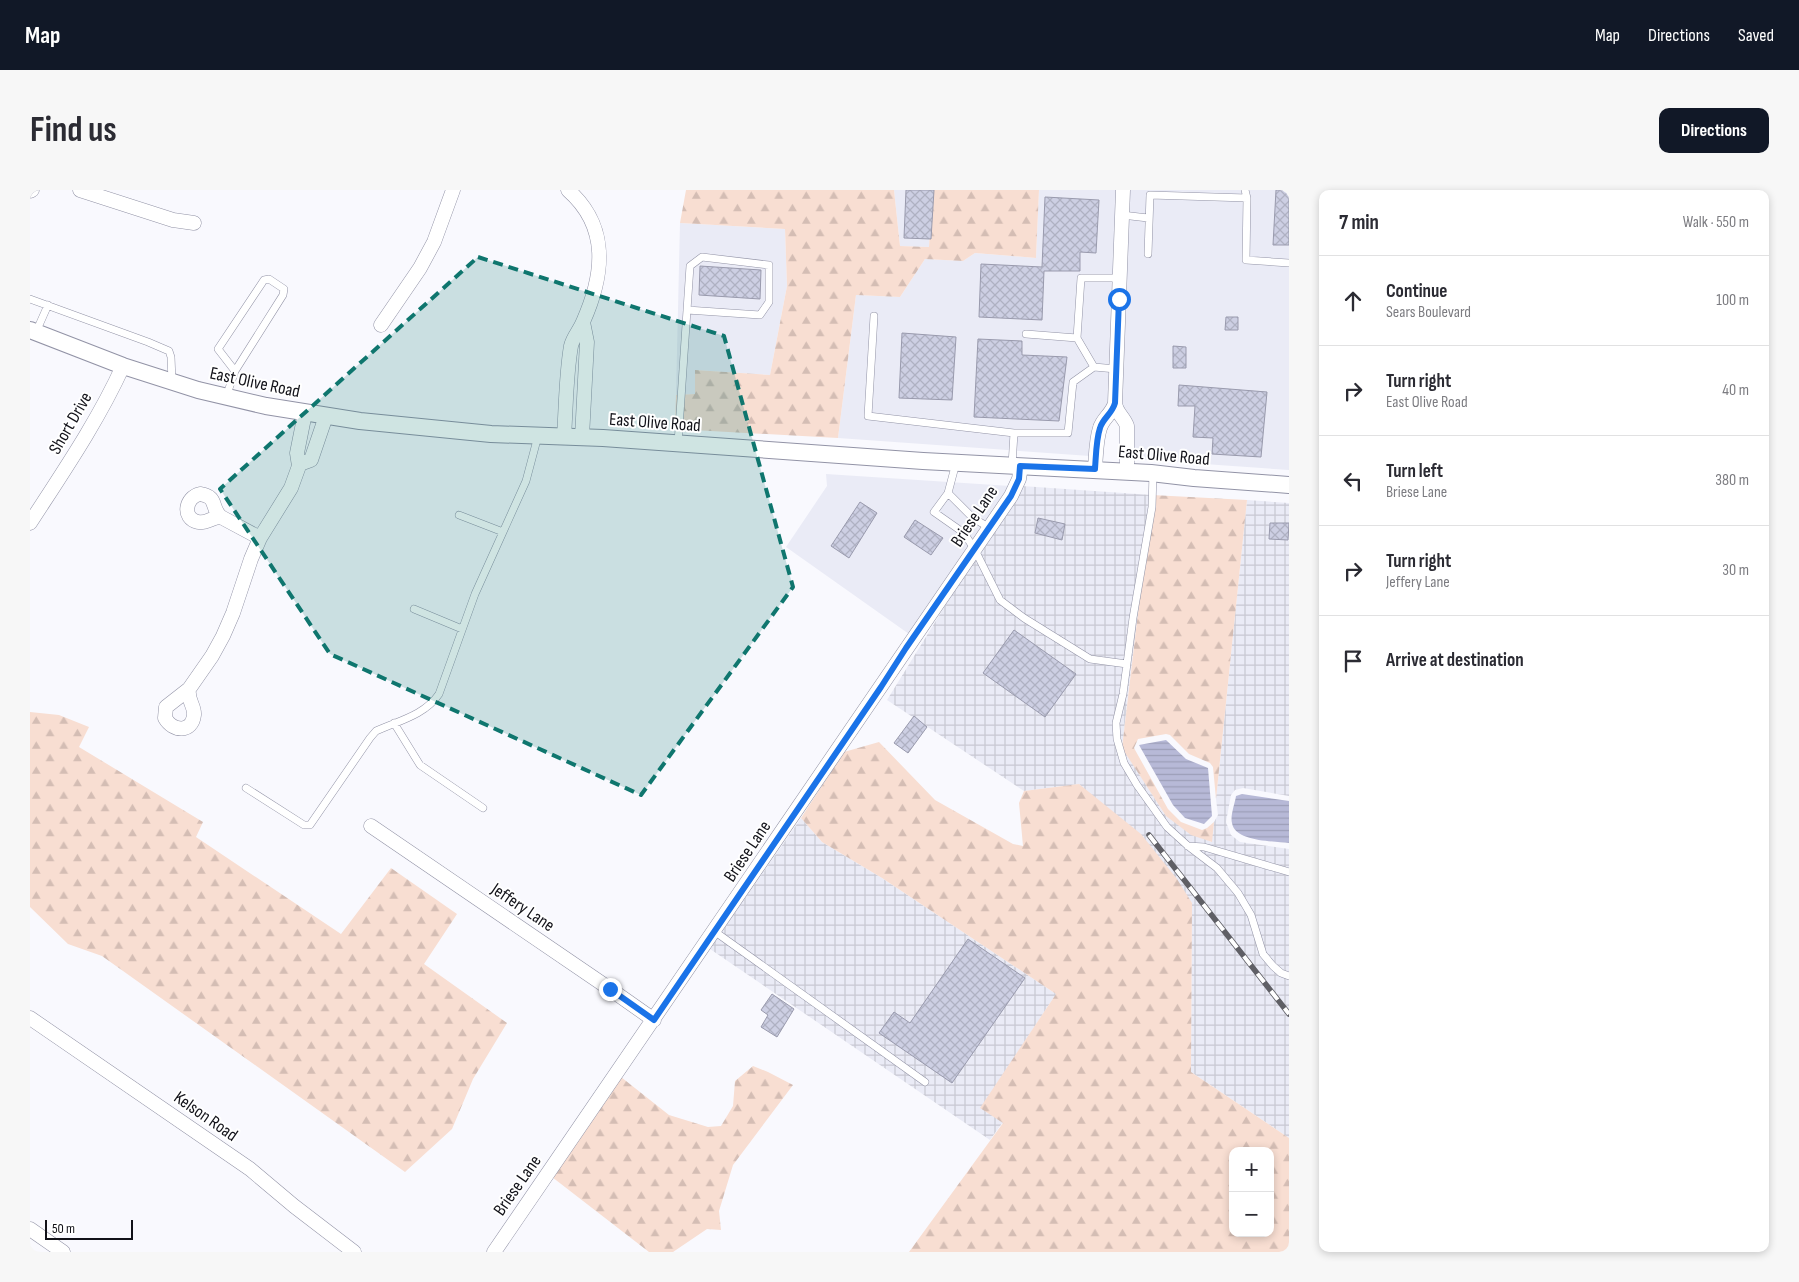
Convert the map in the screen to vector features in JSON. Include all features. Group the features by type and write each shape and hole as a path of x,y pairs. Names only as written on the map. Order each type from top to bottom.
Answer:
{"street":[{"path":"80,190 173,220 194,223"},
{"path":"382,325 420,268 434,242 453,190"},
{"path":"564,437 572,344 583,322 600,264 600,247 596,232 586,209 568,190"},
{"path":"1123,190 1115,403 1116,410 1125,420 1127,426 1127,471"},
{"path":"582,438 587,342 583,322"},
{"name":"East Olive Road","path":"33,331 123,366 172,382 226,397 326,416 491,434 582,438 956,463 1127,471 1289,485"},
{"name":"Short Drive","path":"30,523 72,459 115,384 123,366"},
{"path":"1095,469 1099,429 1113,410 1115,403"},
{"path":"189,689 224,636 260,538 285,500 299,466 297,453 305,413"},
{"path":"299,466 311,460 326,416"},
{"name":"Briese Lane","path":"494,1252 1014,492 1019,479 1016,466"},
{"path":"221,517 260,538"},
{"name":"Jeffery Lane","path":"370,826 654,1020"},
{"name":"Kelson Road","path":"30,1018 250,1170 354,1252"},
{"path":"30,1229 63,1252"}],"lane":[{"path":"1245,190 1247,198 1246,260 1289,263"},
{"path":"1148,254 1150,195 1247,198"},
{"path":"1122,216 1148,218"},
{"path":"678,444 687,310 690,266 702,257 768,265 769,302 760,315 687,310"},
{"path":"1094,367 1078,338 1082,278 1120,278"},
{"path":"226,397 235,371 283,294 284,289 269,279 264,280 218,348 235,371"},
{"path":"30,299 169,351 172,382"},
{"path":"33,331 48,305"},
{"path":"874,316 868,416 1014,433 1068,433 1073,382 1094,367 1116,369"},
{"path":"1026,334 1078,338"},
{"path":"1014,433 1016,466"},
{"path":"246,788 304,825 310,825 376,731 427,708 434,702 439,694 475,594 526,481 538,436"},
{"path":"956,463 948,493 934,512 948,518 964,533 975,550 1000,600 1024,618 1090,659 1127,664"},
{"path":"1153,473 1150,522 1132,618 1127,664 1116,723 1117,740 1124,763 1137,785 1167,826 1188,846 1217,868 1238,893 1251,915 1263,954 1281,973 1289,976"},
{"path":"948,493 973,518 990,528"},
{"path":"459,515 504,532"},
{"path":"964,533 973,518"},
{"path":"414,609 462,629"},
{"path":"394,723 420,764 483,808"},
{"path":"1188,846 1204,847 1289,872"},
{"path":"714,931 925,1082"}],"highlighted area":[{"path":"478,257 724,336 793,587 641,795 330,654 220,489"}],"shaded area":[{"path":"894,190 932,190 929,247 900,246"},
{"path":"1039,190 1117,190 1108,404 1090,456 838,438 856,295 900,297 925,259 963,261 975,253 1036,258"},
{"path":"1129,190 1289,190 1289,470 1133,459 1133,423 1129,415 1121,407"},
{"path":"680,223 785,229 787,286 770,375 696,370 695,394 676,395"},
{"path":"826,474 1010,486 909,634 786,547 827,486"},
{"path":"1022,486 1152,495 1122,747 1166,816 1211,842 1214,822 1218,815 1216,799 1247,500 1289,503 1289,796 1243,788 1235,790 1231,795 1226,822 1231,835 1240,842 1289,849 1289,1138 1191,1072 1192,903 1079,784 1024,791 887,700"},
{"path":"801,818 822,842 882,878 1056,994 981,1108 1003,1122 990,1140 710,949"}],"green space":[{"path":"686,190 894,190 900,246 929,247 932,190 1039,190 1036,258 975,253 963,261 925,259 900,297 856,295 838,438 675,429 676,395 695,394 695,370 770,375 787,286 785,229 680,223"},
{"path":"1152,495 1247,500 1216,799 1213,767 1210,763 1189,754 1170,735 1138,739 1134,748 1168,809 1181,822 1202,830 1214,822 1212,842 1191,835 1166,816 1122,748"},
{"path":"30,712 59,715 89,727 79,747 203,822 196,837 341,934 391,868 457,914 424,964 507,1023 473,1079 452,1129 405,1172 102,956 68,944 30,907"},
{"path":"879,742 935,800 1013,844 1023,846 1019,803 1024,791 1079,784 1141,834 1177,879 1192,903 1191,1072 1289,1138 1289,1252 909,1252 1003,1123 980,1108 1056,994 882,878 822,842 801,818 844,752"},
{"path":"753,1066 793,1085 733,1165 719,1211 721,1230 707,1229 673,1252 649,1252 552,1177 621,1077 669,1115 708,1127 721,1126 733,1106 735,1081"}],"water":[{"path":"1166,740 1186,759 1208,768 1212,816 1204,824 1185,818 1173,805 1139,745"},
{"path":"1242,794 1289,801 1289,843 1247,837 1235,829 1232,823 1233,810 1236,796"}],"building":[{"path":"906,190 934,190 931,239 904,238"},
{"path":"1276,190 1289,190 1289,245 1273,245"},
{"path":"1045,197 1099,200 1096,253 1080,252 1080,271 1044,271 1042,320 979,317 981,264 1042,267"},
{"path":"700,266 761,270 760,299 699,295"},
{"path":"1226,317 1238,317 1238,330 1225,330"},
{"path":"902,333 956,337 952,400 899,398"},
{"path":"978,339 1022,341 1022,355 1067,357 1059,421 974,417"},
{"path":"1173,346 1186,347 1186,368 1173,368"},
{"path":"1179,385 1267,392 1261,457 1212,454 1213,438 1193,437 1195,406 1178,406"},
{"path":"860,502 877,513 849,558 831,546"},
{"path":"1038,518 1065,524 1062,540 1035,533"},
{"path":"915,520 943,538 931,555 904,537"},
{"path":"1270,523 1289,523 1288,540 1269,539"},
{"path":"1014,630 1076,674 1045,717 983,673"},
{"path":"914,716 927,727 908,753 894,743"},
{"path":"968,939 1025,978 952,1083 879,1033 894,1012 910,1023"},
{"path":"772,994 794,1009 777,1037 761,1027 768,1015 761,1010"}],"railway":[{"path":"1149,835 1289,1014"}],"route":[{"path":"610,989 654,1020 1014,492 1019,479 1020,466 1095,469 1099,429 1110,415 1115,403 1119,299"}]}
